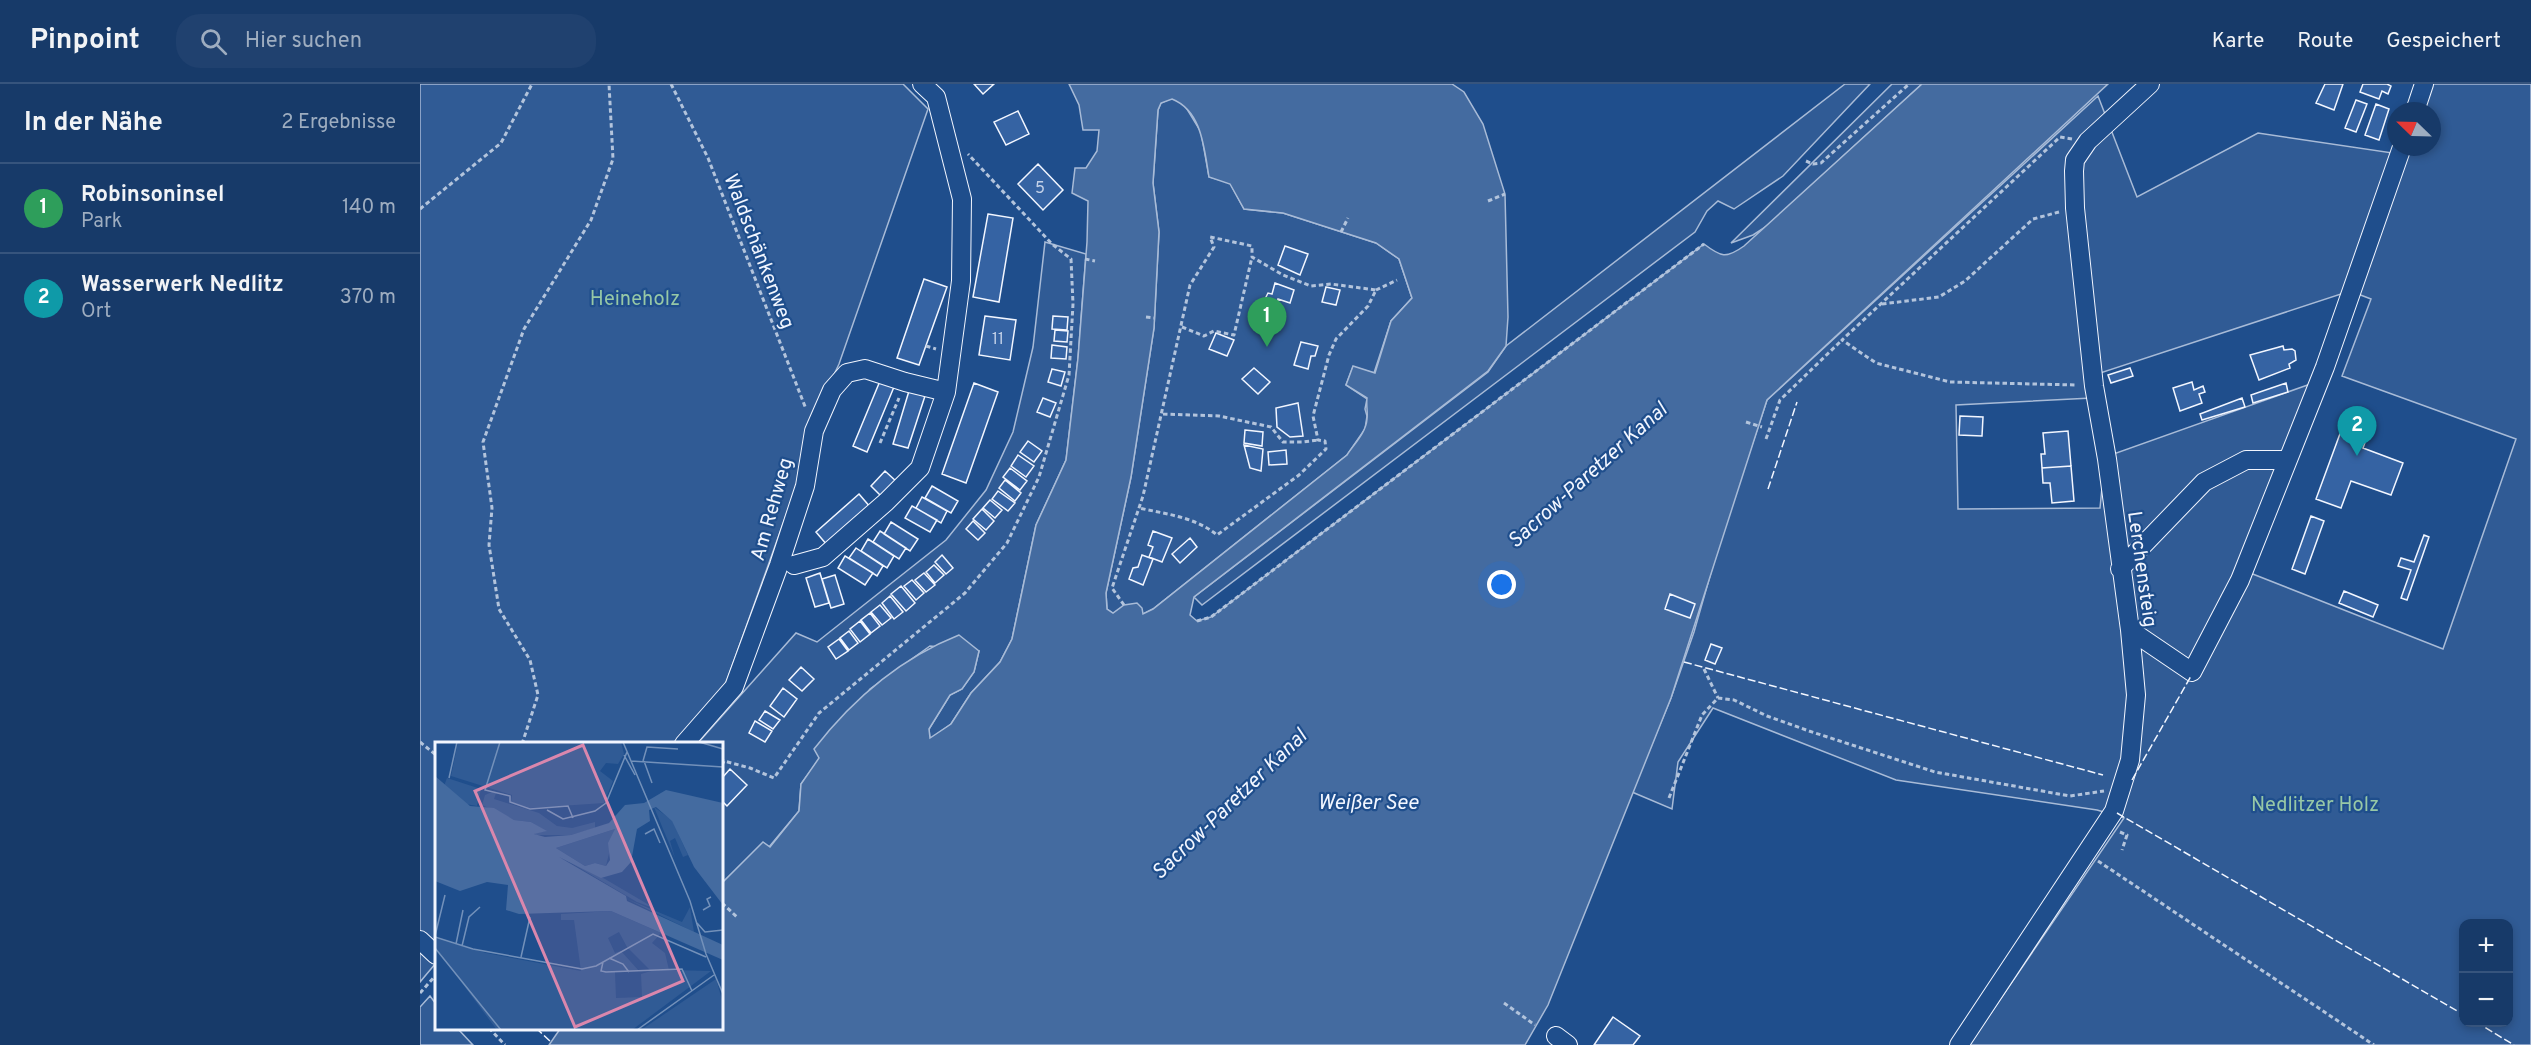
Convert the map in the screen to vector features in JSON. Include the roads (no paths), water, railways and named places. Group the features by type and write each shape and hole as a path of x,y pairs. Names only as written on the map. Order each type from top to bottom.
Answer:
{"street":[{"name":"Am Rehweg","path":"794,565 824,557 886,502 920,468 946,392 961,281 962,199 936,97 922,84"},
{"name":"Lerchensteig","path":"1959,1045 2114,811 2130,760 2136,695 2130,630 2107,459 2094,386 2075,208 2075,160 2088,141 2150,84"},
{"path":"2418,102 2424,84"},
{"path":"2130,630 2192,672 2240,580 2325,367 2399,156"},
{"name":"Am Rehweg","path":"686,742 734,687 779,565 805,486 814,432 832,390 847,373 865,369 946,392"},
{"path":"2120,569 2204,482 2246,460 2288,460"},
{"path":"420,940 435,954"}],"water":[{"name":"Weißer See","path":"1069,84 1452,84 1464,92 1483,124 1505,194 1508,317 1506,346 1488,371 1194,597 1190,615 1197,621 1211,617 1704,244 1724,255 1733,253 1744,246 1922,84 2108,84 1767,400 1671,698 1548,1005 1525,1045 549,1045 559,1030 723,1030 723,882 763,842 770,847 799,811 801,784 819,758 814,749 861,697 898,668 938,644 959,635 979,651 974,672 962,689 950,695 929,729 930,738 951,724 971,693 1000,662 1012,639 1036,525 1066,460 1078,358 1088,201 1072,193 1075,168 1086,168 1097,151 1099,130 1083,130 1079,105","holes":["1172,99 1190,112 1200,132 1209,177 1230,184 1244,209 1283,213 1376,243 1399,259 1412,298 1391,321 1375,373 1353,366 1346,385 1367,398 1367,416 1362,434 1347,455 1153,609 1143,614 1142,608 1137,603 1124,605 1113,613 1107,609 1106,593 1131,477 1154,328 1159,232 1153,183 1158,110 1161,103"]}],"place":[{"name":"Robinsoninsel","path":"1267,347"},
{"name":"Wasserwerk Nedlitz","path":"2357,456"}],"park label":[{"name":"Heineholz","path":"635,298"},
{"name":"Nedlitzer Holz","path":"2315,804"}],"water label":[{"name":"Sacrow-Paretzer Kanal","path":"1587,475"},
{"name":"Sacrow-Paretzer Kanal","path":"1229,804"}]}
